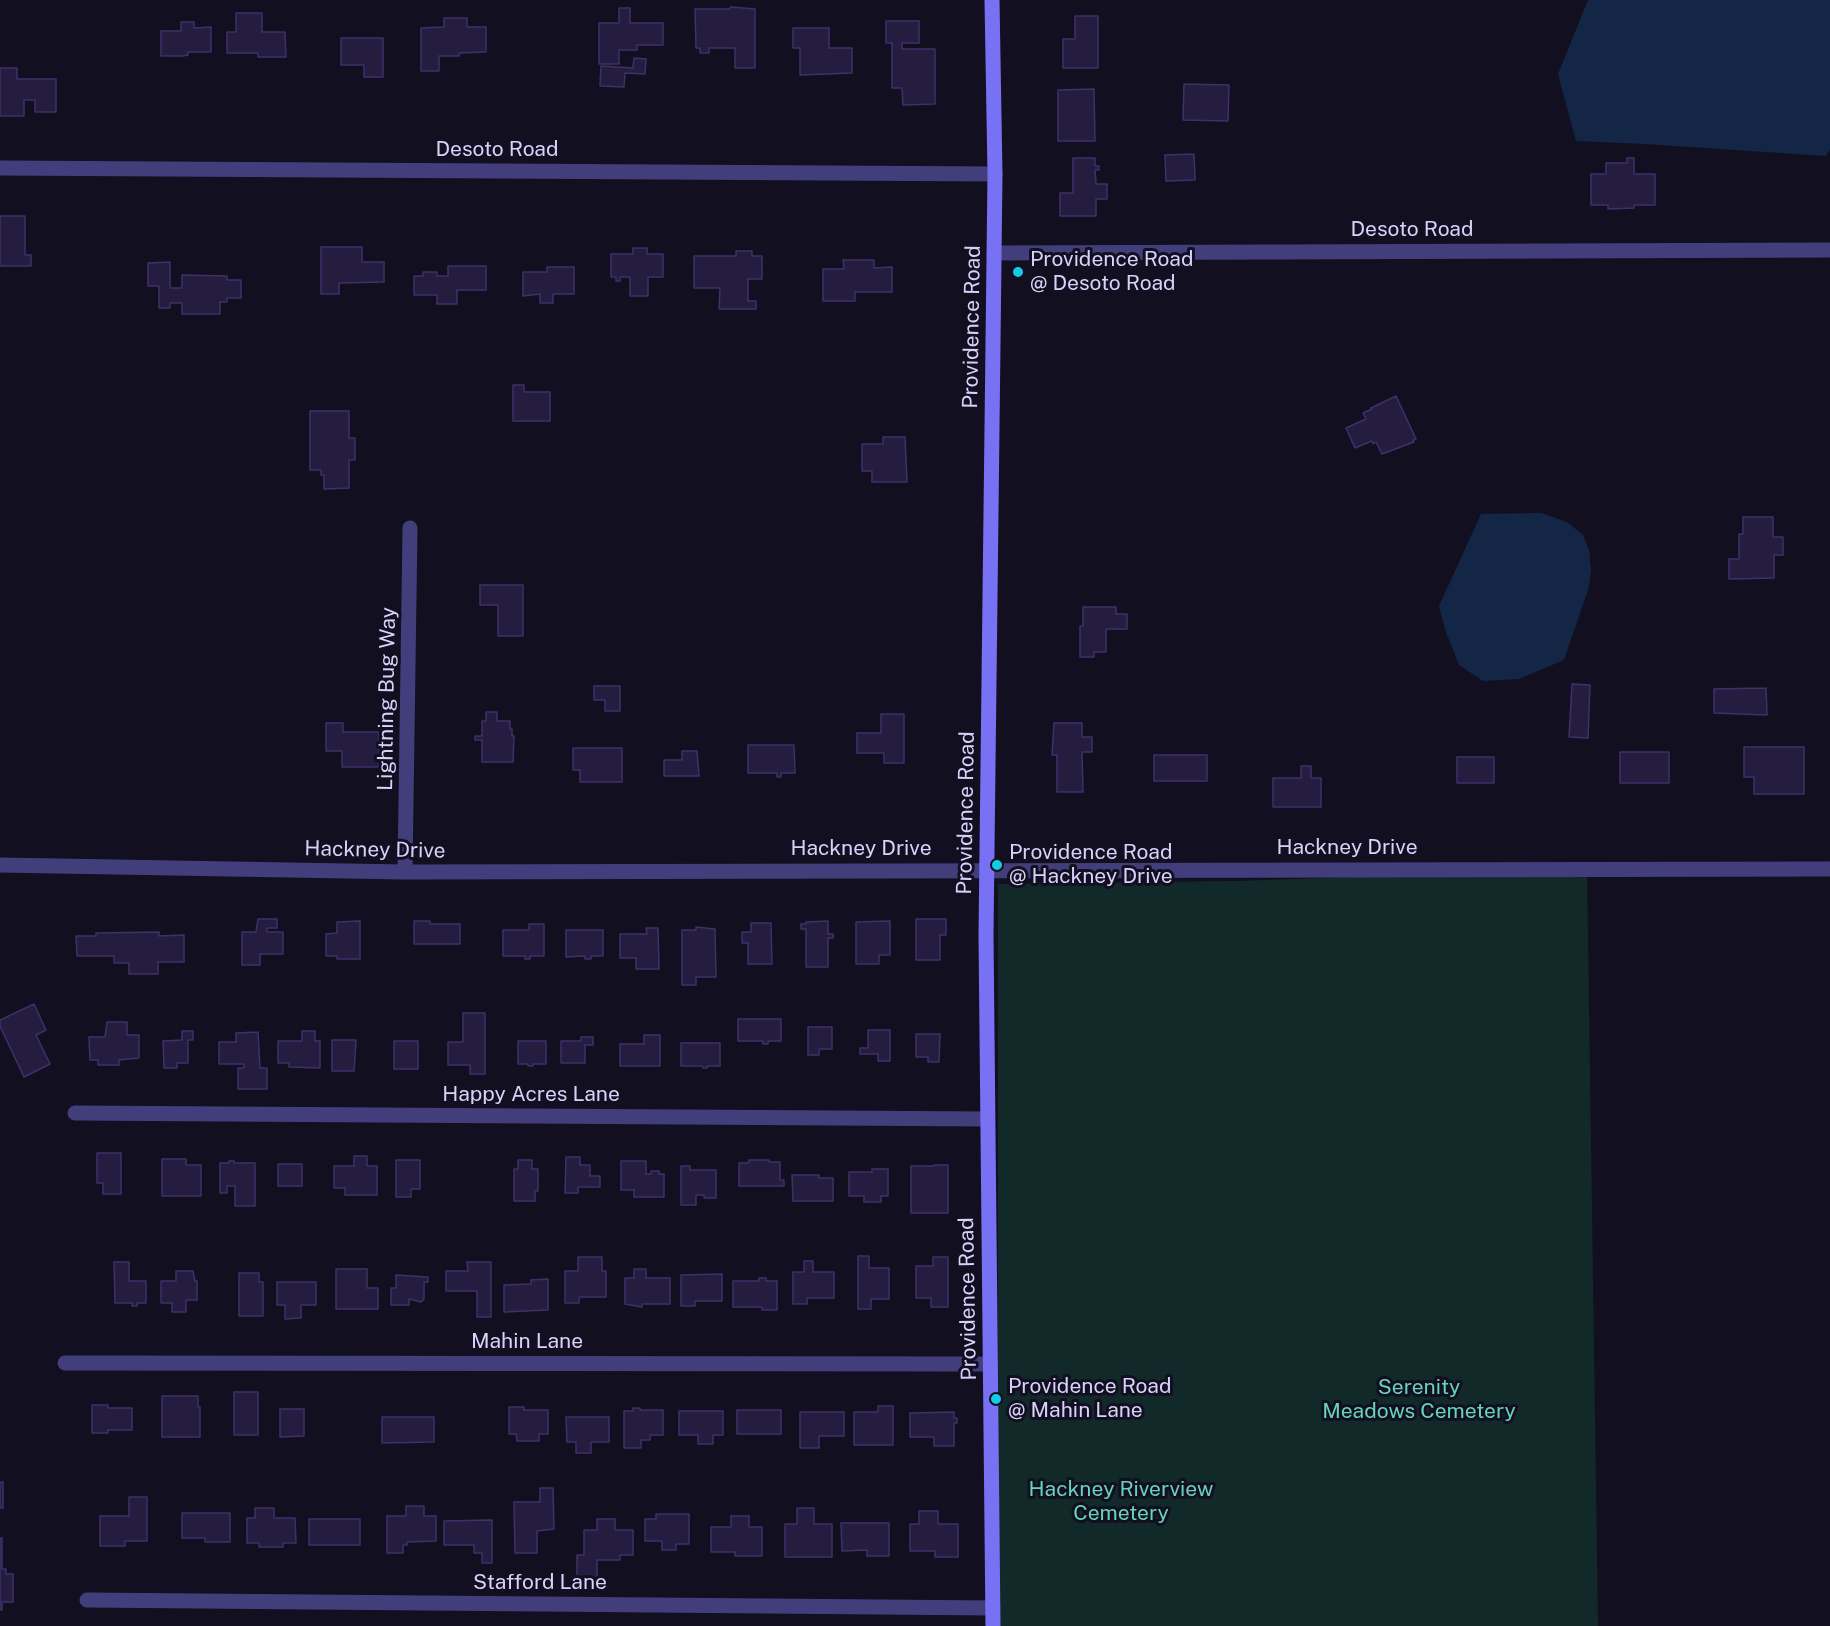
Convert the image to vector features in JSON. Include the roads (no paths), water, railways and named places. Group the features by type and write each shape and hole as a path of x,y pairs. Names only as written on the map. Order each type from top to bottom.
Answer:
{"street":[{"name":"Providence Road","path":"992,0 994,253 986,870 986,1119 993,1626"},
{"name":"Desoto Road","path":"0,168 994,174"},
{"name":"Desoto Road","path":"994,253 1830,250"},
{"name":"Lightning Bug Way","path":"405,872 410,528"},
{"name":"Hackney Drive","path":"0,865 405,872 1830,869"},
{"name":"Happy Acres Lane","path":"75,1113 986,1119"},
{"name":"Mahin Lane","path":"65,1362 990,1364"},
{"name":"Stafford Lane","path":"87,1600 993,1608"}],"water":[{"path":"1588,0 1830,0 1830,149 1826,156 1576,141 1558,74"},
{"path":"1541,513 1567,522 1583,535 1589,550 1591,569 1589,587 1564,660 1519,679 1483,681 1459,665 1439,606 1481,514"}],"place":[{"name":"Providence Road @ Desoto Road","path":"1018,272"},
{"name":"Providence Road @ Hackney Drive","path":"997,865"},
{"name":"Providence Road @ Mahin Lane","path":"996,1399"}],"park label":[{"name":"Serenity Meadows Cemetery","path":"1419,1400"},
{"name":"Hackney Riverview Cemetery","path":"1121,1502"}]}
